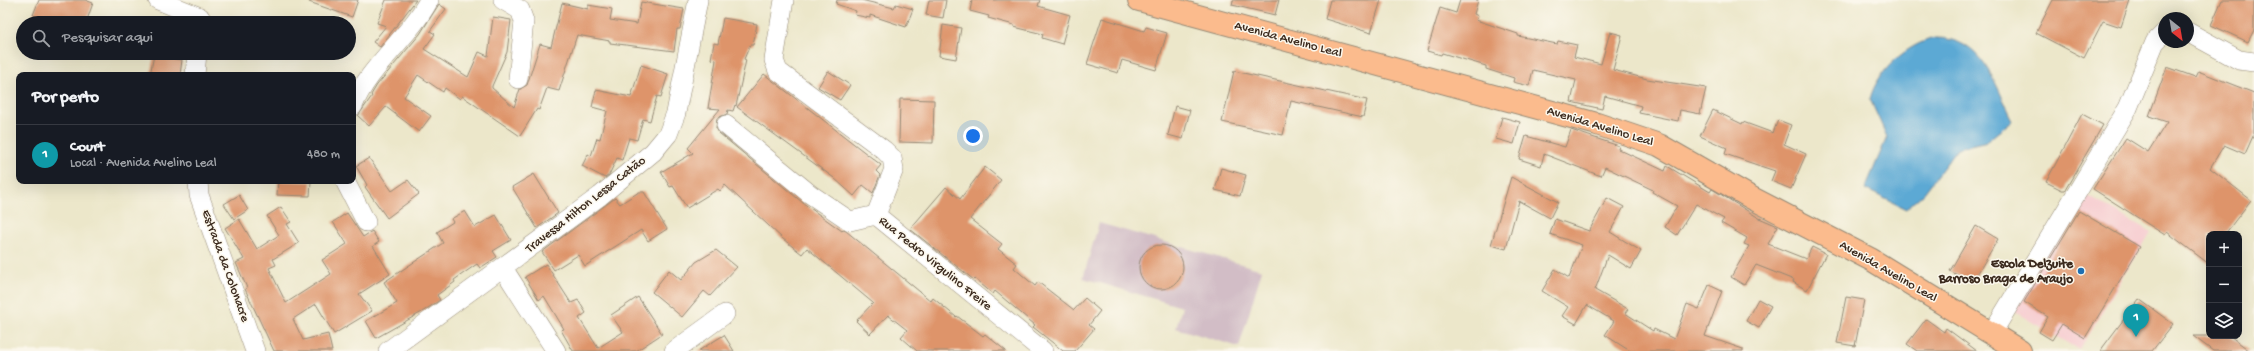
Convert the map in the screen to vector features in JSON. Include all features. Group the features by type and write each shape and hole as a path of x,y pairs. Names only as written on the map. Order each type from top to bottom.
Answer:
{"main road":[{"name":"Avenida Avelino Leal","path":"1139,0 1598,124 1660,145 1750,197 1872,260 2018,350"}],"street":[{"path":"158,0 200,13"},
{"path":"356,101 370,77 412,27 429,0"},
{"path":"503,0 520,10 524,21 518,79"},
{"name":"Travessa Hilton Lessa Catão","path":"388,351 606,191 653,152 668,134 676,113 698,0"},
{"name":"Rua Pedro Virgulino Freire","path":"784,0 774,60 778,71 884,150 892,158 894,169 876,215 1043,351"},
{"path":"2194,35 2240,60 2254,62"},
{"path":"1992,333 2128,108 2155,42 2158,39"},
{"path":"195,72 196,60"},
{"path":"726,125 810,194 850,221 876,215"},
{"name":"Estrada da Colonacre","path":"198,184 199,195 255,351"},
{"path":"347,184 366,222"},
{"path":"503,268 556,351"},
{"path":"674,351 725,314"}],"shaded area":[{"name":"Escola Delzuite Barroso Braga de Araujo","path":"2083,193 2151,232 2079,350 2010,309"},
{"path":"1099,223 1262,270 1239,347 1176,328 1182,307 1083,278"}],"water":[{"path":"1935,38 1951,40 1965,45 1976,54 1993,78 2013,120 1987,141 1958,148 1924,193 1906,209 1865,189 1887,137 1870,99 1879,78 1895,60 1914,46"}],"building":[{"path":"39,0 85,0 93,3 88,16 33,15"},
{"path":"310,0 358,0 352,16 309,2"},
{"path":"386,0 416,0 380,47 373,42 386,26 377,23"},
{"path":"837,0 861,0 894,8 896,4 913,9 906,27 870,15 870,18 855,15 856,11 836,4"},
{"path":"929,0 946,0 943,18 926,15"},
{"path":"972,0 1040,0 1038,6 1070,15 1062,44 1042,38 1043,34 1014,27 1014,25 988,18 989,16 970,11"},
{"path":"1233,0 1279,0 1275,15 1232,5"},
{"path":"1330,0 1381,0 1371,33 1325,19"},
{"path":"1460,0 1478,0 1474,14 1478,16 1476,20 1518,34 1518,36 1557,44 1558,41 1577,45 1574,57 1601,64 1610,32 1622,35 1613,70 1647,79 1706,88 1700,114 1680,110 1678,121 1639,113 1641,106 1605,96 1602,109 1571,102 1576,80 1533,70 1529,86 1513,82 1514,78 1486,69 1486,66 1442,53 1441,55 1427,51 1440,8 1456,13"},
{"path":"2053,0 2130,0 2121,27 2103,21 2084,58 2036,33"},
{"path":"2222,0 2254,0 2254,30 2248,42 2211,25"},
{"path":"641,2 684,9 680,29 677,29 674,51 610,43 610,41 577,35 559,91 547,88 539,110 537,109 520,136 462,96 460,99 445,88 443,92 418,75 404,97 431,116 419,132 386,107 369,126 358,116 372,96 371,95 377,85 420,34 439,4 446,9 430,31 435,34 424,49 468,77 479,52 488,56 493,17 511,20 507,52 492,88 514,107 520,89 527,85 540,44 551,47 562,3 588,9 588,5 612,9 610,20 637,24"},
{"path":"723,18 757,24 753,45 750,45 744,59 746,60 736,106 735,105 733,111 728,110 727,114 717,118 716,128 719,133 803,203 842,231 846,231 931,301 933,298 956,317 957,316 983,336 985,334 1006,351 917,351 901,337 907,330 888,315 870,334 856,321 873,303 807,248 802,254 783,239 725,185 720,191 718,189 687,208 673,186 670,187 661,172 693,153 688,148 720,109 708,108 716,60 711,59 714,43 718,44"},
{"path":"1102,18 1144,31 1146,27 1167,33 1156,70 1122,60 1118,73 1087,64"},
{"path":"943,25 961,28 956,59 939,56"},
{"path":"153,60 182,60 180,72 151,72"},
{"path":"641,65 668,74 661,97 657,96 650,121 643,119 637,140 629,138 622,160 617,158 609,175 605,178 582,166 588,154 591,156 597,138 600,139 607,111 592,107 596,90 631,97"},
{"path":"2167,67 2195,77 2198,71 2254,93 2254,134 2245,154 2224,145 2210,168 2251,200 2227,231 2206,231 2206,262 2167,232 2165,235 2093,189 2126,138 2148,152 2167,122 2149,116"},
{"path":"828,71 850,85 840,100 818,87"},
{"path":"1234,71 1367,100 1363,117 1291,101 1283,135 1222,122"},
{"path":"764,74 881,165 876,171 880,175 873,193 863,185 854,196 834,178 737,107"},
{"path":"900,99 934,100 933,143 899,142"},
{"path":"1175,106 1190,110 1183,139 1168,135"},
{"path":"1713,110 1742,124 1743,122 1773,133 1778,120 1791,125 1784,144 1806,154 1791,189 1771,181 1775,171 1725,154 1727,148 1700,136"},
{"path":"2082,114 2103,125 2065,190 2062,190 2046,182"},
{"path":"1502,117 1520,122 1514,144 1496,139"},
{"path":"1571,130 1619,146 1618,149 1665,171 1667,166 1710,192 1712,189 1759,218 1778,226 1768,244 1806,259 1812,247 1826,254 1807,290 1793,282 1794,280 1756,265 1744,285 1731,277 1749,246 1744,244 1747,238 1721,223 1724,219 1696,204 1677,235 1665,227 1677,206 1652,192 1653,190 1605,167 1601,176 1544,154 1541,166 1519,159 1526,136 1565,147"},
{"path":"369,158 392,191 408,180 419,194 387,218 365,187 367,185 356,166"},
{"path":"985,167 1001,180 970,219 1002,244 998,249 1017,264 1014,268 1035,286 1038,282 1074,310 1085,298 1100,311 1089,325 1094,329 1075,351 1063,351 1033,327 1035,325 995,291 993,294 910,229 946,187 960,199"},
{"path":"1221,168 1246,175 1240,196 1215,190"},
{"path":"534,174 558,213 537,228 512,187"},
{"path":"1511,177 1558,202 1550,218 1519,201 1506,249 1491,245"},
{"path":"278,184 311,184 310,196 277,195"},
{"path":"639,192 644,192 667,229 648,241 641,230 585,266 578,255 554,270 542,252 615,198 620,204"},
{"path":"239,195 248,210 234,219 224,204"},
{"path":"1607,198 1624,207 1610,232 1641,251 1631,269 1608,255 1595,290 1628,309 1625,313 1653,331 1654,329 1674,339 1687,304 1699,309 1709,285 1722,291 1705,336 1743,349 1743,351 1630,351 1605,335 1614,321 1587,305 1576,324 1562,316 1568,307 1542,291 1555,269 1569,278 1582,245 1550,234 1555,219 1589,231"},
{"path":"281,207 291,222 287,224 299,243 273,259 276,265 269,268 286,303 331,274 322,260 347,244 333,222 347,213 363,237 372,231 379,242 373,246 390,274 359,294 372,311 334,334 316,304 293,319 303,340 328,334 332,351 274,351 245,289 247,288 236,263 244,259 225,228 239,219 257,249 279,235 267,216"},
{"path":"465,211 475,227 496,215 511,240 493,251 497,257 480,268 477,264 454,280 455,282 437,295 440,300 376,338 366,321 397,303 384,282 443,243 437,232 453,222 451,219"},
{"name":"Escola Delzuite Barroso Braga de Araujo","path":"2079,211 2140,247 2085,338 2062,324 2052,340 2039,332 2048,317 2024,302"},
{"path":"1976,226 1998,239 1972,283 1950,271"},
{"path":"1157,245 1165,245 1170,246 1177,251 1182,258 1182,276 1177,283 1170,288 1157,289 1149,286 1142,279 1139,271 1139,263 1142,255 1149,248"},
{"path":"716,250 737,267 710,296 704,291 682,317 652,292 669,270 681,280 696,262"},
{"path":"546,264 571,303 578,300 586,313 579,318 598,348 623,332 611,315 638,297 662,334 636,351 573,351 561,330 564,329 544,296 539,300 525,277"},
{"path":"1846,297 1864,300 1855,346 1837,343"},
{"path":"1758,299 1771,306 1759,328 1746,321"},
{"path":"2139,299 2173,324 2152,351 2100,351"},
{"path":"1926,319 1944,332 1946,328 1977,351 1917,351 1907,344"},
{"path":"724,335 734,351 698,351"},
{"path":"2193,336 2206,336 2206,339 2234,339 2250,351 2213,351"}],"place":[{"name":"Escola Delzuite Barroso Braga de Araujo","path":"2081,271"},
{"name":"Court","path":"2136,337"}]}
